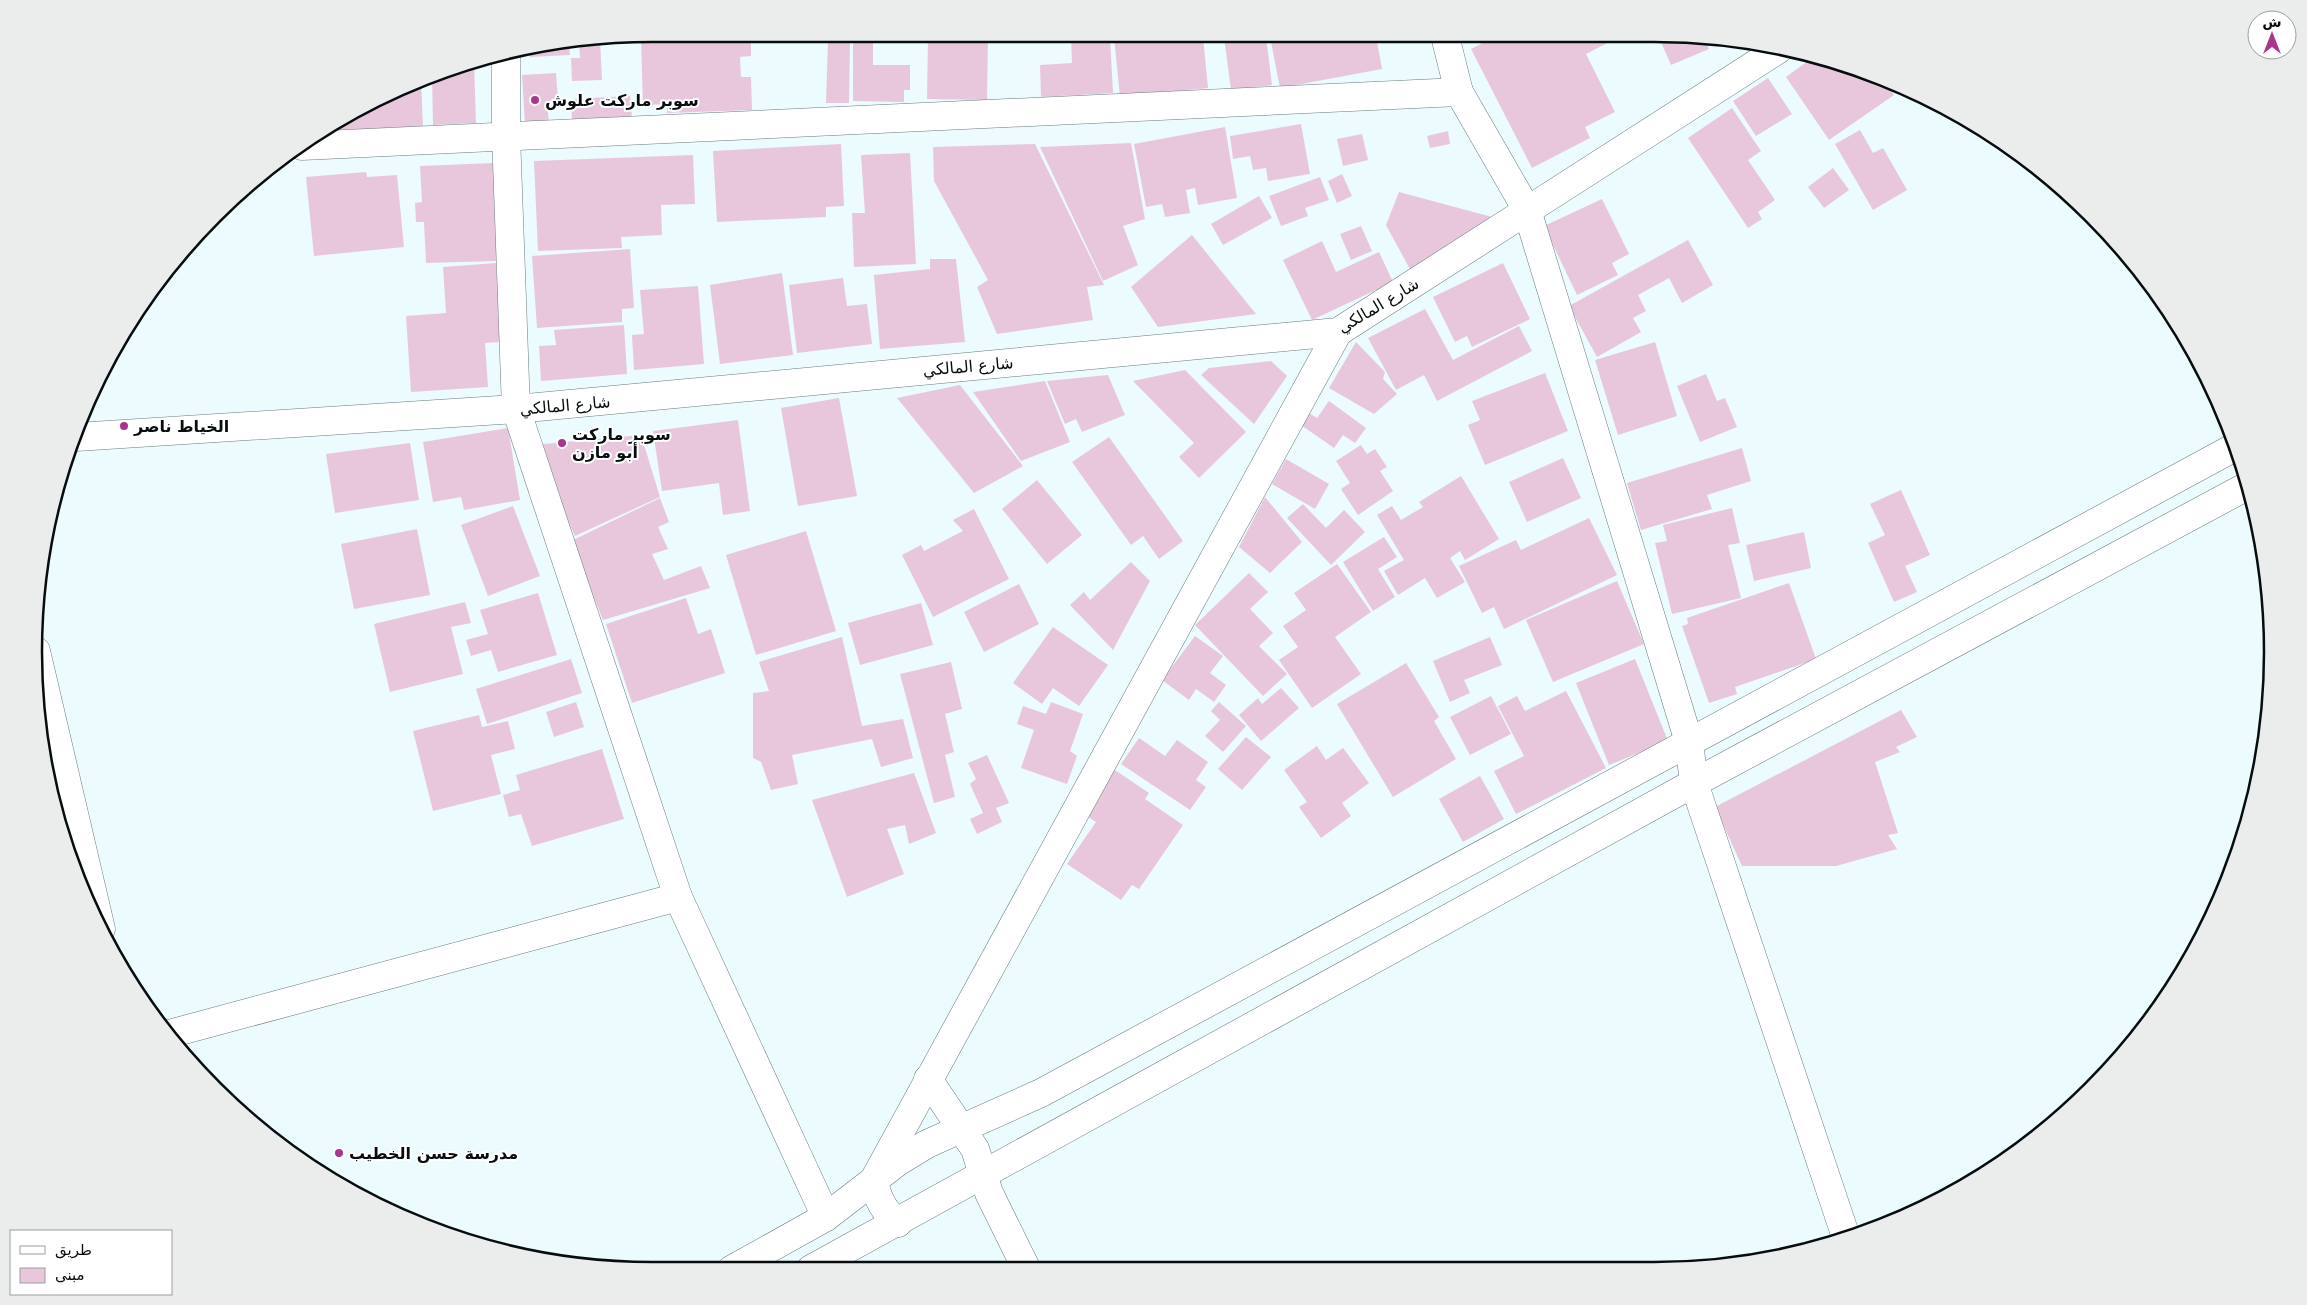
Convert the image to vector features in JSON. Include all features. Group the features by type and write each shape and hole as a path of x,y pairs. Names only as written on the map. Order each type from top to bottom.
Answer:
{"street":[{"path":"1448,43 1459,92 1527,210 1689,742 1694,783 1844,1232"},
{"name":"شارع المالكي","path":"82,437 516,409 1338,332 1772,54"},
{"path":"506,60 506,135 516,409 678,897 826,1217"},
{"path":"313,145 1459,92"},
{"path":"898,1223 880,1203 874,1180 1338,332"},
{"path":"745,1262 826,1217 913,1153 961,1128 1041,1093 2230,450"},
{"path":"824,1262 898,1223 982,1173 1694,783 2242,489"},
{"path":"44,685 91,891"},
{"path":"176,1032 678,897"},
{"path":"928,1079 975,1149 998,1215 1023,1262"}],"building":[{"path":"641,43 751,43 751,56 740,57 741,77 751,77 752,110 667,113 667,104 643,105"},
{"path":"828,43 850,43 849,103 826,103"},
{"path":"853,43 873,43 873,65 910,65 910,90 904,90 904,102 853,101"},
{"path":"928,43 988,43 987,100 927,99"},
{"path":"1071,43 1110,43 1113,93 1041,97 1040,65 1072,63"},
{"path":"1115,43 1204,43 1208,88 1120,97"},
{"path":"1225,43 1267,43 1272,85 1231,90"},
{"path":"1271,43 1377,43 1382,69 1280,88"},
{"path":"1483,43 1607,43 1586,54 1615,112 1585,127 1590,138 1532,168 1471,49"},
{"path":"1662,43 1707,45 1709,49 1671,65"},
{"path":"600,45 602,80 572,81 571,58 580,58 579,47"},
{"path":"570,49 570,55 530,57 530,55 533,54"},
{"path":"1807,62 1851,75 1888,89 1894,95 1829,140 1786,77"},
{"path":"474,69 476,123 433,125 432,84"},
{"path":"556,73 558,100 547,101 549,123 525,125 522,75"},
{"path":"1768,78 1792,114 1756,136 1733,101"},
{"path":"421,88 423,127 337,130 383,105"},
{"path":"630,96 632,118 572,121 571,99"},
{"path":"1732,108 1761,151 1748,160 1775,200 1758,212 1762,219 1748,228 1688,138"},
{"path":"1301,124 1310,174 1268,181 1266,168 1253,170 1250,156 1233,159 1230,136"},
{"path":"1225,127 1237,198 1198,205 1195,188 1186,190 1190,213 1165,217 1162,204 1146,207 1134,144"},
{"path":"1860,130 1873,153 1883,148 1907,190 1873,210 1835,144"},
{"path":"1448,131 1450,144 1430,148 1427,136"},
{"path":"1362,134 1368,160 1343,166 1337,139"},
{"path":"1131,143 1145,219 1123,226 1138,265 1103,281 1040,147"},
{"path":"841,144 844,206 826,207 826,217 717,222 713,151"},
{"path":"1035,144 1104,285 1087,287 1093,320 997,334 977,287 988,280 934,181 933,147"},
{"path":"910,153 916,264 854,267 852,213 865,213 861,155"},
{"path":"693,155 695,204 661,205 662,235 621,237 622,248 538,251 534,161"},
{"path":"494,163 498,261 426,263 424,222 416,222 415,203 422,202 420,166"},
{"path":"1833,168 1849,190 1824,208 1808,187"},
{"path":"366,172 367,177 397,175 404,247 314,256 306,177"},
{"path":"1342,174 1352,196 1337,203 1328,181"},
{"path":"1320,177 1329,200 1305,208 1308,216 1281,226 1269,196"},
{"path":"1399,192 1492,217 1412,273 1386,225"},
{"path":"1259,196 1272,218 1223,245 1211,224"},
{"path":"1602,199 1629,254 1612,263 1618,275 1577,295 1544,226"},
{"path":"1361,226 1372,251 1351,260 1340,234"},
{"path":"1192,235 1256,314 1158,327 1131,287"},
{"path":"1688,240 1713,285 1682,303 1669,278 1638,295 1646,311 1633,318 1641,332 1597,357 1569,306"},
{"path":"1322,241 1336,272 1379,252 1393,282 1312,320 1283,260"},
{"path":"630,249 634,308 622,309 622,322 537,328 532,256"},
{"path":"930,259 956,259 965,342 880,349 874,275 930,269"},
{"path":"496,263 501,342 485,343 488,387 411,392 406,316 446,313 443,267"},
{"path":"1503,263 1530,319 1472,347 1467,336 1455,342 1433,297"},
{"path":"782,273 793,355 720,364 710,285"},
{"path":"843,278 847,306 867,304 872,344 797,353 789,285"},
{"path":"698,286 704,364 634,370 632,335 644,334 640,290"},
{"path":"1425,309 1453,360 1519,326 1532,351 1437,401 1424,375 1396,390 1368,338"},
{"path":"624,325 627,374 541,381 539,346 556,345 554,330"},
{"path":"1356,342 1385,372 1383,379 1397,394 1374,414 1329,388"},
{"path":"1655,342 1677,416 1618,435 1595,360"},
{"path":"1271,361 1287,376 1254,424 1201,375 1209,368"},
{"path":"1185,370 1246,432 1199,478 1179,457 1194,443 1133,381"},
{"path":"1545,373 1568,431 1485,465 1468,425 1480,420 1472,401"},
{"path":"1706,374 1717,401 1725,398 1737,427 1700,442 1677,386"},
{"path":"1108,375 1125,415 1082,432 1076,419 1065,424 1047,381"},
{"path":"1045,381 1070,442 1021,461 973,392"},
{"path":"960,385 1023,466 974,493 897,398"},
{"path":"839,398 857,496 798,506 781,408"},
{"path":"1329,401 1366,428 1355,443 1343,435 1334,448 1301,425 1309,413 1317,418"},
{"path":"738,420 750,511 723,515 719,483 662,491 653,431"},
{"path":"508,428 520,500 464,510 461,497 433,502 423,442"},
{"path":"641,435 660,497 575,536 533,445"},
{"path":"1109,437 1183,541 1159,559 1143,536 1131,545 1072,462"},
{"path":"410,443 419,500 335,513 326,454"},
{"path":"1361,445 1367,454 1375,449 1387,467 1380,471 1393,491 1358,515 1341,489 1350,483 1336,461"},
{"path":"1742,448 1751,481 1707,495 1712,509 1641,530 1627,483"},
{"path":"1563,458 1581,498 1527,522 1509,482"},
{"path":"1286,459 1329,484 1315,509 1272,484"},
{"path":"1461,476 1499,539 1465,560 1460,551 1450,558 1465,582 1437,598 1425,578 1398,595 1384,571 1404,560 1377,515 1392,506 1401,520 1423,507 1419,502"},
{"path":"1037,480 1082,535 1047,564 1002,509"},
{"path":"1901,490 1930,555 1905,566 1917,592 1894,602 1868,543 1885,535 1870,504"},
{"path":"1265,497 1302,542 1270,573 1239,547"},
{"path":"660,498 669,522 658,527 668,549 652,554 664,580 701,566 710,588 603,620 571,541"},
{"path":"1303,504 1326,528 1344,510 1365,532 1331,565 1287,518"},
{"path":"513,506 540,576 488,596 461,525"},
{"path":"1732,508 1740,543 1728,545 1741,598 1672,614 1655,543 1667,541 1663,525"},
{"path":"974,509 1009,579 933,617 902,555 921,545 924,551 963,531 953,520"},
{"path":"1589,518 1617,575 1504,629 1494,607 1482,613 1459,566 1516,540 1521,550"},
{"path":"417,529 430,595 354,609 341,544"},
{"path":"806,531 836,631 756,655 726,555"},
{"path":"1804,532 1811,568 1754,581 1746,545"},
{"path":"1384,537 1397,557 1378,569 1395,597 1373,611 1343,562"},
{"path":"1131,562 1150,581 1113,650 1070,605 1084,592 1090,600"},
{"path":"1337,564 1371,612 1335,637 1361,674 1312,708 1279,660 1298,647 1283,626 1306,610 1294,593"},
{"path":"1249,573 1268,592 1250,609 1273,633 1259,646 1287,674 1263,696 1195,625"},
{"path":"1617,581 1644,644 1553,682 1526,620"},
{"path":"1789,583 1816,659 1735,687 1737,694 1709,703 1682,626 1688,624 1687,618"},
{"path":"1019,584 1039,624 984,652 964,612"},
{"path":"538,593 557,655 498,672 491,650 471,656 466,640 488,634 480,610"},
{"path":"686,598 698,634 711,629 725,673 632,703 606,624"},
{"path":"465,602 471,623 451,627 463,674 390,692 374,624"},
{"path":"921,603 933,645 860,665 848,623"},
{"path":"1053,627 1108,665 1079,706 1053,688 1042,704 1013,683"},
{"path":"1195,636 1223,656 1210,673 1226,685 1214,702 1196,689 1189,700 1162,680"},
{"path":"842,637 862,726 903,719 913,758 881,767 872,739 792,755 798,784 771,790 761,762 753,758 753,693 769,691 759,662"},
{"path":"1490,637 1502,665 1464,680 1470,693 1450,702 1433,661"},
{"path":"571,659 582,693 487,724 476,689"},
{"path":"1635,659 1668,741 1609,765 1576,683"},
{"path":"951,662 962,709 945,714 954,752 945,755 955,797 934,803 900,674"},
{"path":"1406,663 1439,717 1434,721 1456,759 1393,797 1337,704"},
{"path":"1281,688 1299,708 1261,741 1239,715 1258,698 1262,704"},
{"path":"1566,691 1606,768 1516,814 1494,771 1524,756 1498,706 1517,696 1525,711"},
{"path":"1491,696 1511,734 1470,755 1450,717"},
{"path":"576,702 584,727 554,737 546,712"},
{"path":"1051,702 1083,714 1070,751 1077,756 1067,784 1021,768 1034,730 1017,724 1023,706 1046,714"},
{"path":"1219,702 1246,726 1223,752 1205,736 1220,720 1211,711"},
{"path":"1901,710 1917,737 1896,747 1900,752 1875,762 1898,833 1888,835 1897,849 1836,866 1742,866 1715,807"},
{"path":"479,715 482,727 508,721 515,749 491,755 501,794 433,811 413,731"},
{"path":"1246,737 1271,757 1242,790 1218,769"},
{"path":"1139,738 1165,756 1177,740 1208,762 1196,780 1206,787 1190,810 1121,764"},
{"path":"1317,746 1326,760 1343,748 1369,783 1342,803 1351,816 1321,838 1299,807 1307,802 1284,770"},
{"path":"602,749 624,819 532,846 521,814 509,817 503,795 520,790 516,775"},
{"path":"987,755 1009,803 996,808 1002,822 977,834 970,819 983,813 970,784 976,779 968,763"},
{"path":"1115,770 1149,793 1145,799 1183,825 1139,889 1132,885 1121,900 1067,864 1096,822 1084,814"},
{"path":"914,773 936,833 909,844 905,825 887,829 904,874 847,897 812,800"},
{"path":"1480,776 1504,819 1463,842 1439,799"}],"place":[{"name":"سوبر ماركت علوش","path":"535,100"},
{"name":"الخياط ناصر","path":"124,426"},
{"name":"سوبر ماركت أبو مازن","path":"562,443"},
{"name":"مدرسة حسن الخطيب","path":"339,1153"}]}
